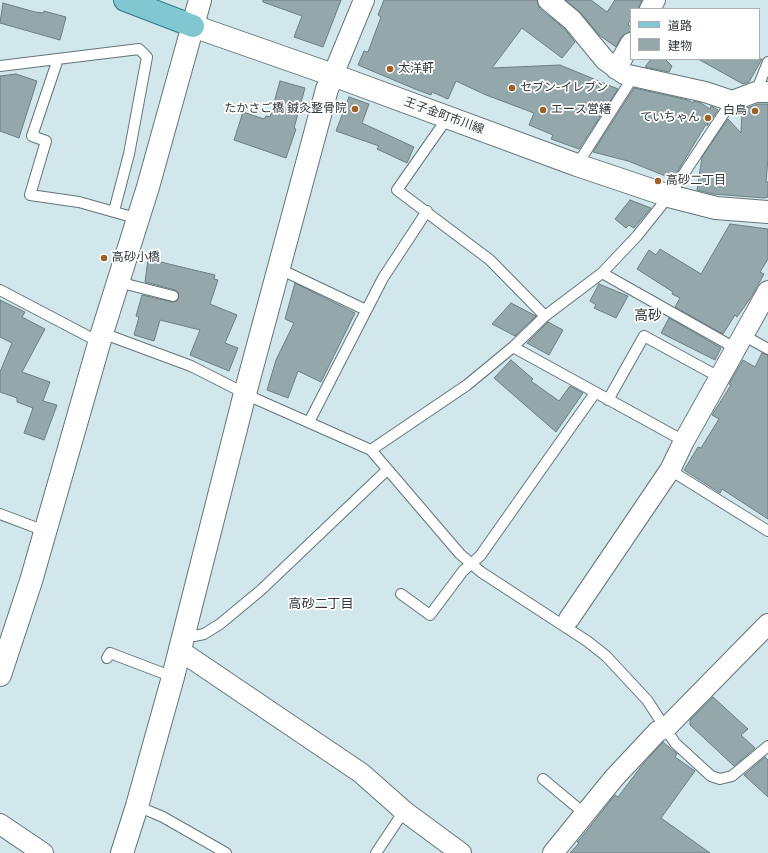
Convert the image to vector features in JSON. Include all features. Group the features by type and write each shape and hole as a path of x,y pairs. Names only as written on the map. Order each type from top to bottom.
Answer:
{"main road":[{"name":"王子金町市川線","path":"125,0 193,26"}],"street":[{"path":"0,675 29,588 101,337 139,219 200,0"},
{"path":"122,853 138,806 174,677 245,393 327,89 364,0"},
{"path":"548,0 572,20 605,60 625,73 704,92 732,101 762,92"},
{"name":"王子金町市川線","path":"193,26 333,75 577,165 669,196 716,208 768,212"},
{"path":"625,73 630,48"},
{"path":"567,623 670,470 719,377 768,291"},
{"path":"553,853 614,778 658,731 665,729 768,624"},
{"path":"182,642 361,773 404,811 461,853"},
{"path":"0,824 43,853"}],"lane":[{"path":"0,66 139,49 147,58 129,154 114,211"},
{"path":"58,59 32,136 46,141 30,195 79,202 139,219"},
{"path":"762,92 768,62"},
{"path":"577,165 625,73"},
{"path":"371,450 467,385 513,347 545,316 602,273 637,236 669,196 732,101"},
{"path":"448,117 397,190 427,211 490,260 545,316"},
{"path":"309,422 383,278 427,211"},
{"path":"278,270 288,272 366,310"},
{"path":"602,273 739,341 768,349"},
{"path":"118,282 173,296"},
{"path":"0,290 101,337 191,366 245,393 371,450 460,554 471,564 567,623 606,656 647,700 675,743 711,776 720,779 732,776 768,746"},
{"path":"608,400 644,336 719,377"},
{"path":"513,347 594,393 684,441"},
{"path":"401,594 430,615 471,564 480,556 594,393"},
{"path":"182,642 194,636 204,634 220,624 261,590 387,470"},
{"path":"670,470 768,530"},
{"path":"0,514 45,531"},
{"path":"107,658 110,653 174,677"},
{"path":"543,779 585,814"},
{"path":"138,806 163,817 226,853"},
{"path":"376,853 404,811"}],"building":[{"path":"263,0 341,0 323,47 294,37 302,16 263,2"},
{"path":"384,0 537,0 540,9 564,28 575,42 562,58 522,28 492,68 560,65 618,89 579,149 551,139 553,135 529,125 534,113 486,95 456,81 448,99 432,92 431,95 415,89 358,65 364,51 368,52 381,17 378,15"},
{"path":"566,0 591,0 607,12 615,0 642,0 638,8 630,8 630,21 628,24 630,26 630,32 621,37 616,47 599,35 581,13"},
{"path":"3,3 35,12 43,13 44,11 66,17 60,40 0,23"},
{"path":"762,59 749,82 743,84 700,60"},
{"path":"650,60 666,60 672,66 669,72 645,67"},
{"path":"16,74 37,81 19,138 0,131 0,76"},
{"path":"280,81 305,88 294,128 296,129 286,158 234,140 243,112 264,119 266,116 270,117"},
{"path":"634,88 688,100 693,103 694,101 701,103 710,109 711,106 718,110 707,126 708,121 673,179 628,161 593,152"},
{"path":"349,97 369,104 362,123 414,147 407,163 377,149 379,146 336,131"},
{"path":"758,104 768,104 768,158 766,182 768,182 768,197 764,198 713,194 697,190 702,157 728,119 741,133 742,110"},
{"path":"630,200 651,208 634,228 629,225 626,228 615,219"},
{"path":"730,224 768,229 768,259 760,272 764,274 752,296 737,317 735,315 723,334 675,307 680,298 637,269 649,250 656,255 660,249 701,274"},
{"path":"148,259 215,275 214,279 218,280 210,304 237,315 225,343 238,348 229,371 190,355 200,330 160,320 154,341 134,335 139,317 136,316 142,295 172,302 177,301 179,297 178,292 175,290 145,282"},
{"path":"295,283 355,313 321,382 298,371 288,398 267,390 276,360 294,323 285,319"},
{"path":"599,284 628,296 616,318 594,308 596,305 590,301"},
{"path":"0,300 25,312 22,317 45,329 22,372 50,382 43,401 57,405 44,440 24,433 33,408 17,402 17,398 0,392 0,372 12,343 0,337"},
{"path":"511,303 536,316 515,336 492,324"},
{"path":"669,318 721,348 715,360 661,333"},
{"path":"548,322 563,330 549,355 527,343"},
{"path":"762,353 768,355 768,519 722,489 720,493 684,470 698,447 701,448 719,419 712,415 731,385 729,384 743,360 755,367"},
{"path":"511,360 533,379 531,381 559,401 570,386 583,393 556,432 494,378"},
{"path":"713,697 748,729 741,735 755,748 734,766 690,725 690,720"},
{"path":"663,742 677,754 675,757 695,771 661,818 710,853 570,853 579,843 577,842 615,795 618,797 643,764"},
{"path":"765,757 768,760 768,797 744,775"}],"place":[{"name":"太洋軒","path":"390,69"},
{"name":"セブン-イレブン","path":"512,88"},
{"name":"たかさご橋 鍼灸整骨院","path":"355,109"},
{"name":"エース営繕","path":"543,110"},
{"name":"白鳥","path":"755,111"},
{"name":"ていちゃん","path":"708,118"},
{"name":"高砂二丁目","path":"658,181"},
{"name":"高砂小橋","path":"104,258"}],"district":[{"name":"高砂","path":"648,316"},
{"name":"高砂二丁目","path":"321,604"}]}
